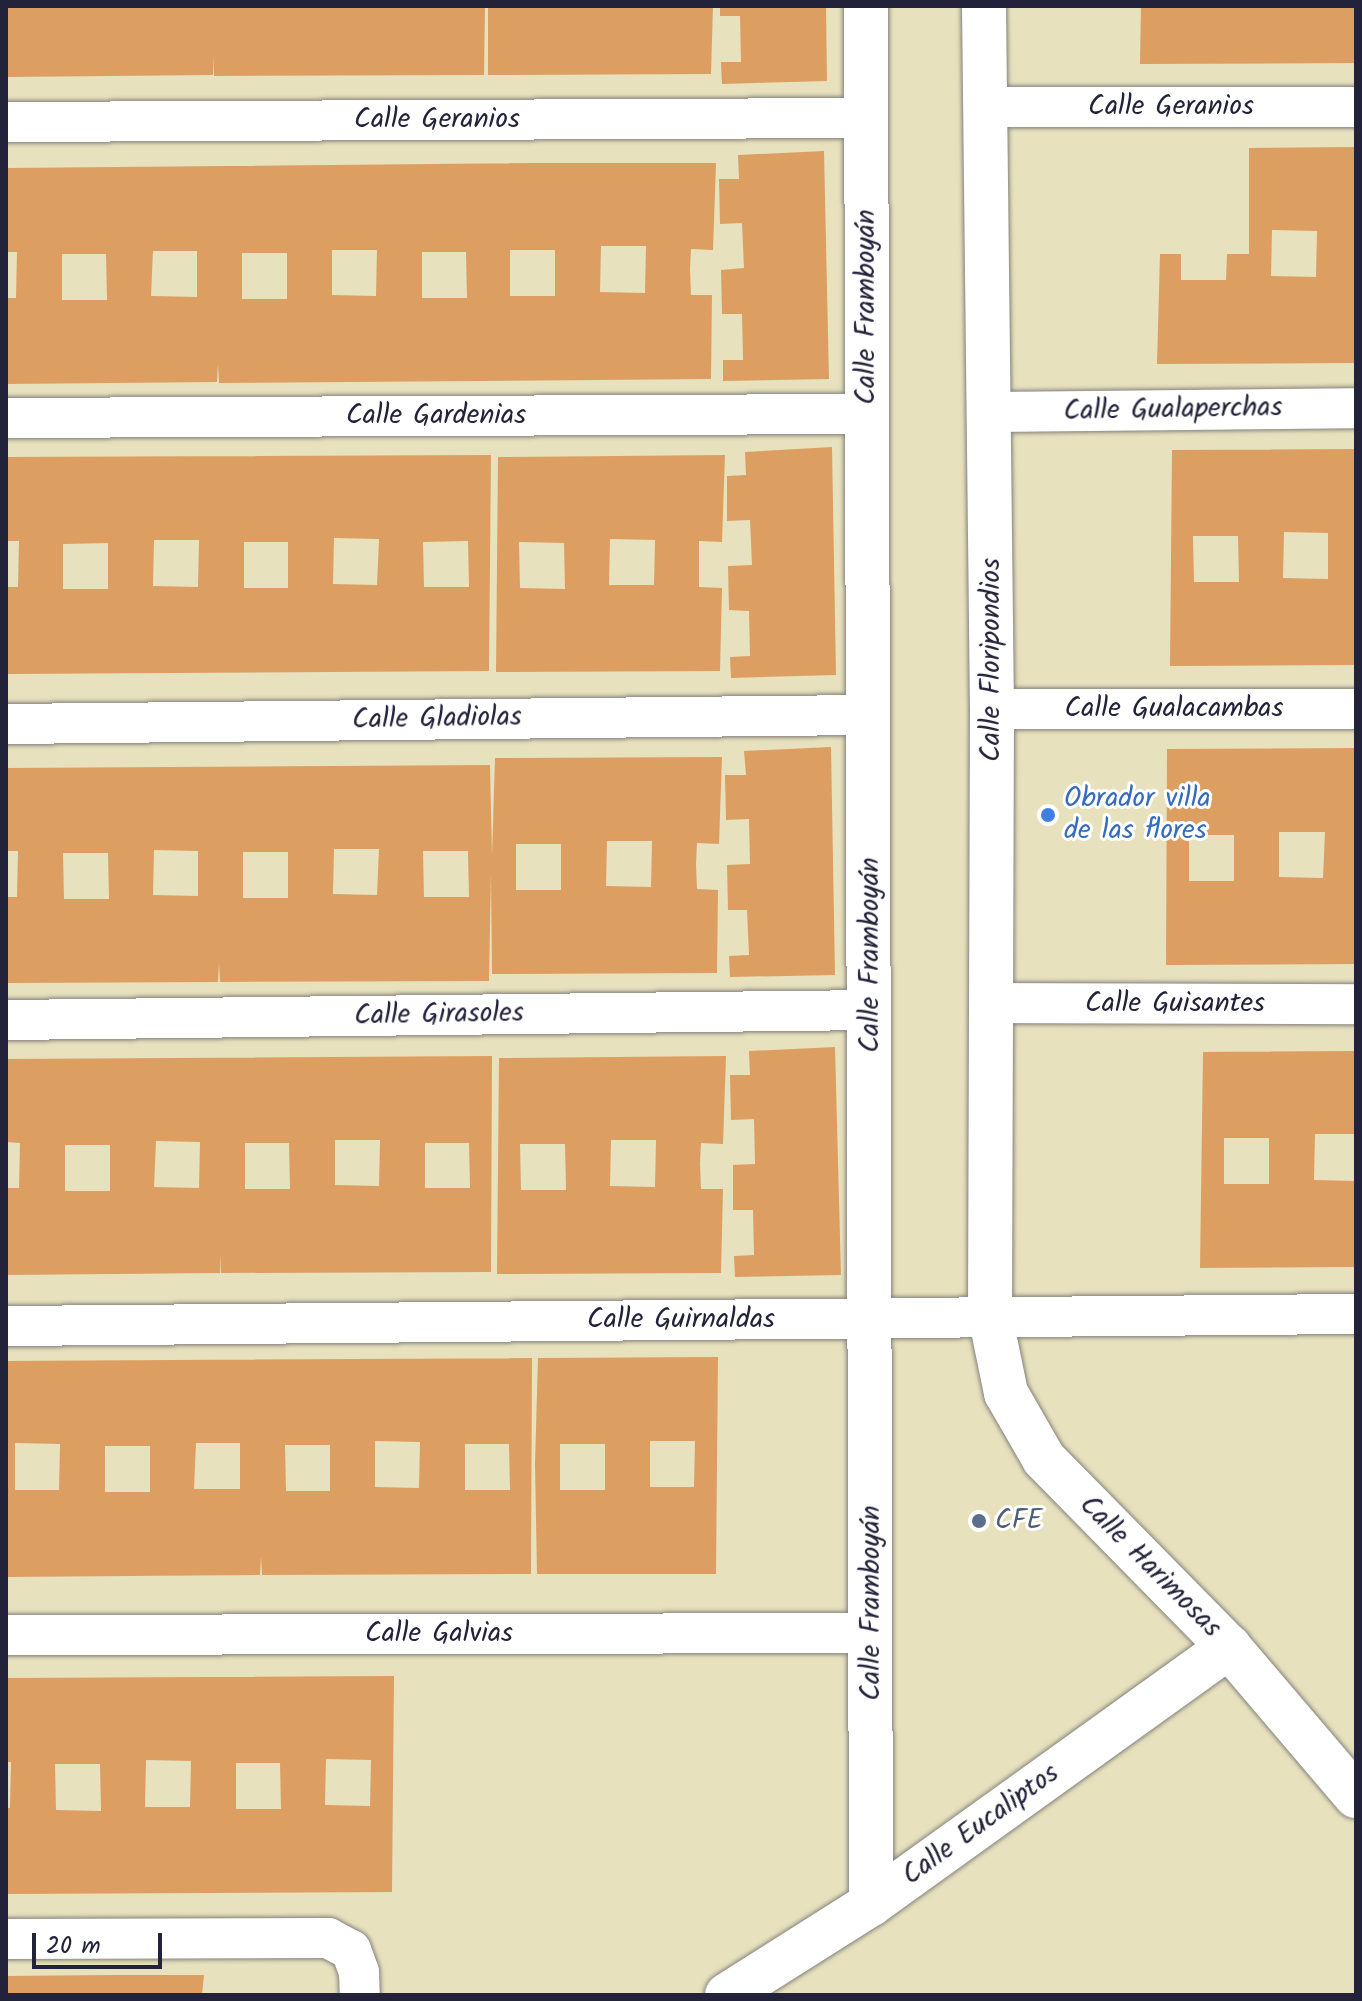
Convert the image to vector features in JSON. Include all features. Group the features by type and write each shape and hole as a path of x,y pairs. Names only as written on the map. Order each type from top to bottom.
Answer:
{"street":[{"name":"Calle Framboyán","path":"866,6 872,1319 871,1904"},
{"name":"Calle Floripondios","path":"984,6 992,709 990,1315"},
{"name":"Calle Geranios","path":"985,107 1356,107"},
{"name":"Calle Geranios","path":"6,122 868,118"},
{"name":"Calle Gualaperchas","path":"990,412 1356,408"},
{"name":"Calle Gardenias","path":"6,418 867,414"},
{"name":"Calle Gualacambas","path":"992,709 1356,709"},
{"name":"Calle Gladiolas","path":"6,724 869,715"},
{"name":"Calle Guisantes","path":"993,1003 1356,1004"},
{"name":"Calle Girasoles","path":"6,1020 871,1010"},
{"name":"Calle Guirnaldas","path":"6,1326 1356,1314"},
{"name":"Calle Harimosas","path":"990,1315 1006,1393 1044,1459 1229,1647 1356,1796"},
{"name":"Calle Galvias","path":"6,1635 871,1633"},
{"name":"Calle Eucaliptos","path":"727,1995 871,1904 1229,1647"},
{"path":"6,1939 328,1938 351,1950 360,1984"}],"building":[{"path":"6,6 485,6 484,75 214,76 214,57 213,75 6,77"},
{"path":"488,6 713,6 711,74 488,75"},
{"path":"720,6 826,6 827,81 722,84 721,62 741,62 740,16 720,16"},
{"path":"1141,6 1356,6 1356,63 1140,64"},
{"path":"1356,147 1356,363 1157,364 1160,254 1181,254 1181,280 1226,280 1227,254 1249,254 1249,148","holes":["1272,230 1317,231 1316,277 1271,276"]},
{"path":"824,151 829,379 723,381 723,360 743,360 742,314 722,314 721,270 744,268 742,223 720,224 719,179 739,179 738,155"},
{"path":"716,163 713,250 691,249 690,269 691,295 712,295 711,379 219,383 218,364 217,382 6,384 6,298 16,298 17,252 6,252 6,168","holes":["601,246 646,246 645,293 600,292","332,250 377,250 376,296 332,295","510,250 555,250 555,296 510,296","153,251 197,251 197,297 151,296","422,252 466,252 467,298 422,298","242,253 287,253 287,299 242,299","62,254 106,254 107,300 62,300"]},
{"path":"832,447 836,675 731,678 730,657 750,656 749,611 729,610 728,566 752,565 750,520 727,521 727,476 746,475 745,452"},
{"path":"1356,449 1356,665 1170,666 1172,450","holes":["1284,532 1328,533 1328,579 1283,578","1193,536 1238,536 1239,582 1194,582"]},
{"path":"491,455 489,671 6,674 6,587 18,587 19,541 6,541 6,457","holes":["334,538 379,539 377,585 333,584","154,540 199,540 198,587 153,586","468,541 469,587 424,587 423,542","244,542 288,542 288,588 244,588","108,543 108,589 63,589 63,544"]},
{"path":"725,455 722,542 699,541 699,587 722,588 720,671 496,672 498,457","holes":["610,539 655,540 654,585 609,585","519,542 564,543 565,589 520,588"]},
{"path":"831,747 835,975 730,977 729,956 749,955 747,910 728,910 727,865 750,864 749,819 726,820 725,775 746,775 744,751"},
{"path":"1356,748 1356,964 1166,965 1167,749","holes":["1279,832 1325,832 1323,878 1279,877","1189,835 1234,835 1234,881 1189,881"]},
{"path":"722,757 719,844 697,843 696,864 697,889 718,890 717,973 492,974 491,873 489,981 220,982 219,963 218,982 6,983 6,897 17,897 18,851 6,851 6,768 490,765 492,856 495,758","holes":["607,841 652,841 651,887 606,886","516,844 561,844 561,890 516,890","334,849 379,849 377,895 333,894","154,850 198,851 198,896 153,895","423,851 468,851 469,897 424,897","243,852 288,852 288,898 243,898","63,853 108,853 109,899 64,899"]},
{"path":"835,1047 841,1275 735,1277 734,1256 754,1255 753,1210 733,1210 733,1165 755,1164 754,1119 731,1120 730,1075 750,1075 749,1051"},
{"path":"1356,1051 1356,1134 1315,1134 1314,1180 1356,1181 1356,1267 1200,1268 1203,1052","holes":["1224,1138 1269,1138 1269,1184 1224,1184"]},
{"path":"492,1056 491,1272 221,1273 221,1254 220,1273 6,1275 6,1188 19,1188 20,1143 6,1142 6,1059","holes":["335,1140 380,1140 379,1186 335,1185","156,1141 200,1142 199,1188 154,1187","245,1143 289,1143 290,1189 245,1189","425,1143 469,1143 470,1188 425,1188","65,1145 110,1145 110,1191 65,1191"]},
{"path":"726,1056 723,1144 701,1143 700,1163 701,1189 723,1189 721,1273 497,1274 499,1058","holes":["611,1140 656,1140 655,1187 610,1186","520,1144 565,1144 566,1190 521,1190"]},
{"path":"718,1357 716,1574 537,1574 535,1464 538,1358","holes":["650,1441 695,1441 694,1487 650,1487","560,1444 605,1444 605,1490 560,1490"]},
{"path":"532,1358 531,1574 262,1575 261,1556 260,1575 6,1577 6,1361","holes":["375,1441 420,1442 419,1488 375,1487","15,1443 60,1444 59,1490 15,1490","196,1443 240,1443 240,1489 194,1489","465,1444 509,1444 510,1490 465,1490","285,1445 330,1445 330,1491 286,1491","105,1446 150,1446 150,1492 105,1492"]},
{"path":"394,1676 392,1892 6,1894 6,1808 10,1808 11,1762 6,1762 6,1678","holes":["326,1759 371,1760 370,1806 325,1805","146,1760 191,1761 190,1807 145,1807","236,1763 280,1763 281,1809 236,1809","55,1764 100,1764 101,1811 56,1810"]},
{"path":"204,1975 202,1995 6,1995 6,1976"}],"place":[{"name":"Obrador villa de las flores","path":"1048,815"},
{"name":"CFE","path":"979,1521"}]}
